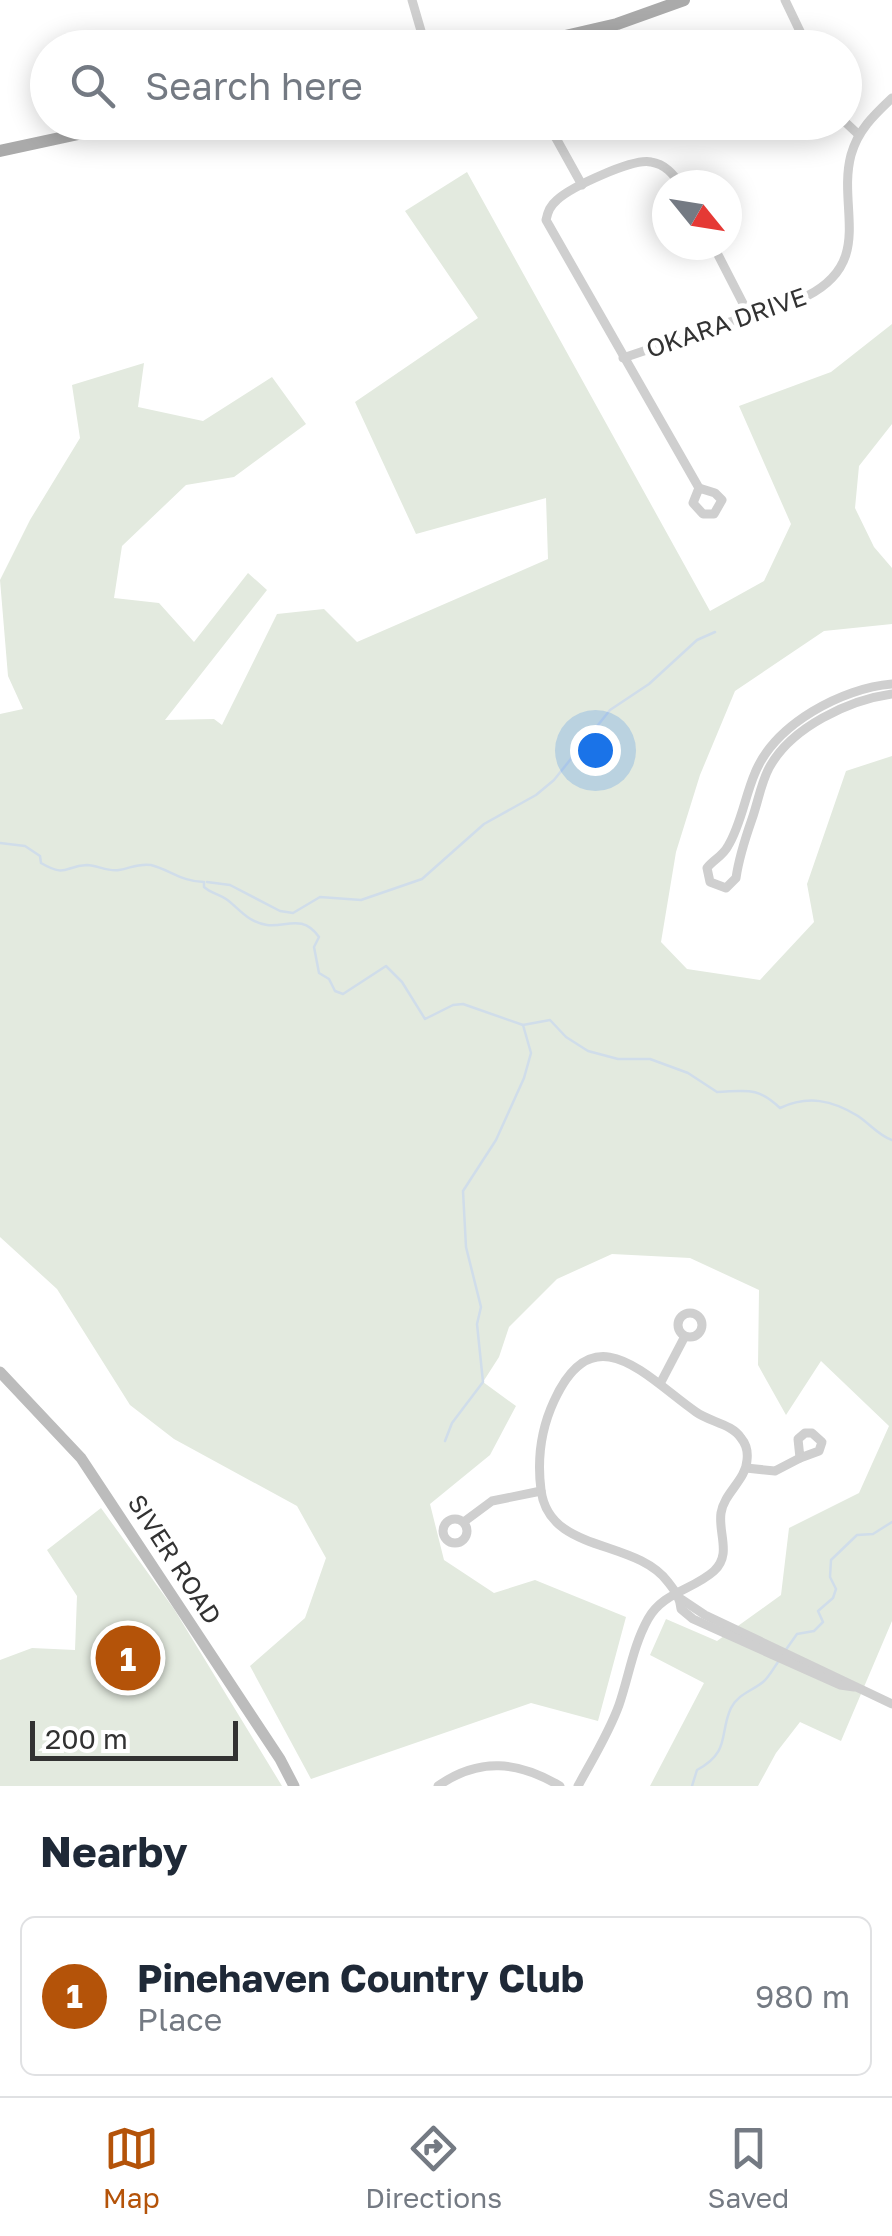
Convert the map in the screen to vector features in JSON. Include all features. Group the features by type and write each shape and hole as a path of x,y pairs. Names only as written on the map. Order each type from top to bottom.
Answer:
{"main road":[{"path":"590,30 684,0"},
{"path":"0,151 51,140"}],"street":[{"path":"412,0 421,30"},
{"path":"785,0 799,30"},
{"path":"862,130 892,98"},
{"path":"557,140 582,185 645,161 669,170"},
{"name":"OKARA DRIVE","path":"582,185 548,209 546,220 623,358 750,317 818,290 840,266 848,245 852,214 850,163 857,140"},
{"path":"720,260 750,317"},
{"path":"623,358 699,488"},
{"path":"892,684 846,693 769,746 728,846 707,868 707,877 719,887 731,886 770,768 813,719 850,704 892,694"},
{"path":"751,784 762,786"},
{"path":"661,1382 684,1338"},
{"path":"578,1786 615,1715 650,1616 662,1601 678,1596 720,1564 724,1504 746,1468 748,1454 739,1435 700,1415 661,1382 634,1367 596,1356 576,1365 562,1382 544,1422 540,1443 541,1491 553,1516 586,1542 633,1554 648,1562 678,1596 705,1614 892,1704"},
{"name":"SIVER ROAD","path":"0,1372 81,1458 294,1786"},
{"path":"746,1468 775,1471 800,1458"},
{"path":"465,1521 492,1500 541,1491"},
{"path":"438,1786 464,1771 499,1764 520,1767 560,1786"}],"shaded area":[{"path":"467,172 710,611 764,581 791,524 739,406 831,372 892,324 892,424 859,466 855,508 874,547 892,568 892,624 824,631 735,691 700,775 676,852 661,942 687,969 760,980 814,922 807,884 846,771 892,756 892,1621 841,1741 800,1722 776,1753 758,1786 650,1786 704,1683 650,1655 666,1619 717,1641 781,1595 789,1528 859,1493 889,1426 821,1361 786,1415 758,1365 759,1290 690,1258 612,1254 557,1279 509,1327 499,1357 483,1382 516,1406 490,1455 430,1504 444,1560 494,1593 535,1580 626,1617 598,1721 531,1703 311,1779 250,1666 305,1618 326,1558 297,1506 174,1439 130,1405 57,1289 0,1237 0,714 23,709 8,676 0,580 30,520 80,438 72,385 144,363 138,407 203,421 272,377 306,424 234,477 186,485 122,546 114,598 159,603 194,642 248,573 267,590 165,720 214,719 222,725 277,614 324,609 357,642 548,559 546,498 416,534 355,402 478,318 405,211"},
{"path":"101,1508 174,1609 282,1786 0,1786 0,1660 32,1648 75,1650 77,1596 47,1550"}],"waterway":[{"path":"207,882 230,885 280,911 293,913 320,897 361,900 422,879 484,824 536,795 554,780 610,710 649,684 697,640 715,632"},
{"path":"0,843 25,846 40,856 41,863 56,870 87,865 115,870 151,865 204,882 204,887 260,923 306,925 319,937 314,947 319,973 329,979 335,991 343,994 386,966 402,982 425,1019 463,1004 523,1025 550,1020 566,1037 588,1051 618,1059 650,1059 688,1073 717,1092 758,1093 780,1108 800,1102 829,1103 858,1116 892,1140"},
{"path":"445,1441 452,1423 483,1382 477,1324 481,1307 466,1247 463,1191 496,1140 524,1078 531,1053 523,1025"},
{"path":"785,1651 797,1634 814,1631 823,1622 818,1611 833,1598 836,1589 830,1577 831,1560 857,1535 873,1534 892,1522"},
{"path":"692,1786 697,1770 720,1749 734,1703 765,1680 778,1662"}],"place":[{"name":"Pinehaven Country Club","path":"128,1658"}]}
